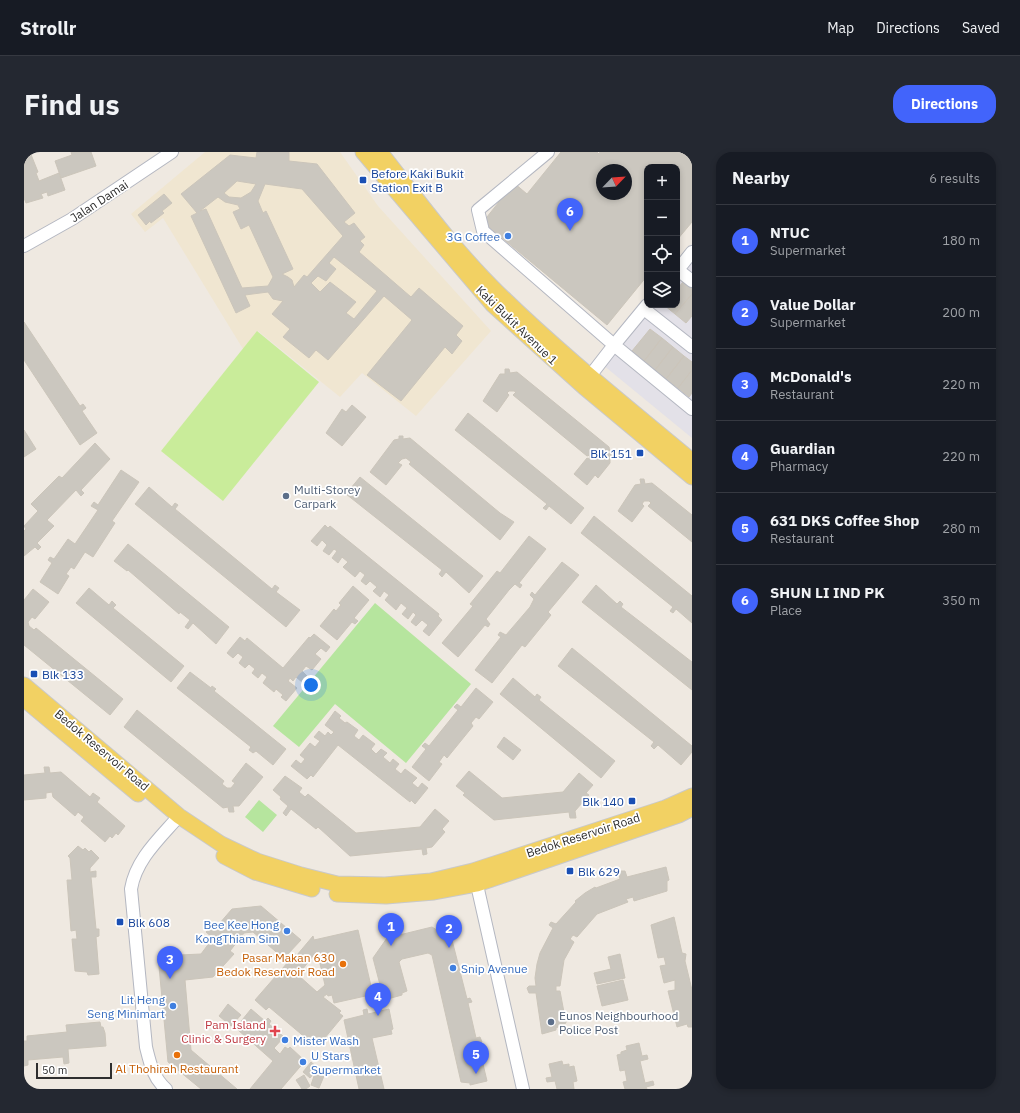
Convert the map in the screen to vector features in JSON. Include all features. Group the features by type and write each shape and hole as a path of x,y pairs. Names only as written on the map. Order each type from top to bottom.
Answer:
{"main road":[{"name":"Kaki Bukit Avenue 1","path":"363,152 493,305 584,387 692,477"},
{"name":"Kaki Bukit Avenue 1","path":"380,152 458,250 496,291 590,376 692,461"},
{"name":"Bedok Reservoir Road","path":"24,685 97,752 216,852 255,872 299,886 336,894 386,896 434,892 665,808 692,796"},
{"name":"Bedok Reservoir Road","path":"24,699 97,752"},
{"name":"Bedok Reservoir Road","path":"475,878 679,815 692,808"}],"street":[{"name":"Jalan Damai","path":"24,246 72,219 172,152"},
{"path":"548,152 478,210 483,231 614,345 692,409"},
{"path":"680,267 692,252"},
{"path":"680,272 692,281"},
{"path":"590,376 645,308"},
{"path":"647,308 692,348"},
{"path":"166,1089 159,1083 152,1068 146,1047 131,889 133,878 144,856 176,819"},
{"path":"475,878 523,1089"}],"shaded area":[{"path":"205,152 340,152 378,206 491,331 416,416 362,373 340,397 258,331 243,349 163,218 145,232 131,214"},
{"path":"692,244 692,438 597,360 644,303 644,308 680,308 680,258"}],"green space":[{"path":"257,331 319,382 223,501 161,451"},
{"path":"375,603 471,684 406,763 335,704 299,747 273,726"},
{"path":"259,800 277,815 263,832 245,817"}],"building":[{"path":"30,152 38,172 36,173 39,181 59,173 65,190 48,196 47,192 41,194 43,198 26,203 24,198 24,153"},
{"path":"71,152 91,152 96,166 61,178 55,161 72,155"},
{"path":"257,152 289,152 289,161 317,164 355,213 344,222 349,226 354,223 365,237 360,241 364,245 359,252 411,297 419,288 463,326 456,335 462,341 452,354 445,347 401,401 367,375 412,320 384,296 328,360 316,350 309,358 283,337 290,329 272,314 283,301 273,299 268,292 245,295 250,306 236,313 191,216 197,213 181,194 230,155 256,158","holes":["237,181 256,184 251,192 241,198 229,197 224,193","265,184 302,189 343,236 307,277 304,275 294,287 292,280 282,274 293,269 266,211 263,213 258,201","218,197 225,202 238,205 240,209 233,212 241,229 249,225 273,277 268,286 242,288 206,209 200,211","334,257 377,291 354,319 346,313 356,302 330,282 320,292 311,283 318,276 326,281 336,269 329,263"]},
{"path":"561,152 597,152 599,154 600,152 692,152 692,222 680,236 680,164 644,164 644,280 607,325 483,222 514,183 527,194"},
{"path":"164,194 172,203 162,211 164,213 146,225 138,215"},
{"path":"684,281 692,288 692,294 675,314 668,308 680,308 680,286"},
{"path":"692,294 692,316 686,323 675,314"},
{"path":"24,322 80,406 83,404 86,408 82,411 97,433 80,445 24,360"},
{"path":"650,329 662,338 644,361 632,351"},
{"path":"662,338 673,347 655,370 644,361"},
{"path":"673,347 684,356 666,379 655,370"},
{"path":"684,356 692,362 692,370 678,388 666,379"},
{"path":"505,369 509,369 510,373 517,372 609,447 610,453 613,453 613,457 610,457 610,463 598,478 595,475 587,485 574,474 587,458 589,459 590,455 587,456 513,395 516,392 509,391 507,393 509,395 497,412 483,401 500,374 505,374"},
{"path":"692,370 692,393 689,397 678,388"},
{"path":"352,405 366,417 342,446 326,433 342,409 346,412"},
{"path":"468,413 584,508 571,524 549,506 546,510 543,508 547,504 455,430"},
{"path":"24,430 36,449 24,457"},
{"path":"399,436 403,436 403,439 410,438 500,513 514,522 500,540 409,464 411,462 406,458 402,459 398,463 402,465 386,485 370,472 394,440 399,439"},
{"path":"95,443 110,459 81,490 84,493 81,496 76,490 47,520 54,526 37,543 41,547 38,550 35,547 24,556 24,531 26,529 24,526 38,511 31,504 59,476 62,478"},
{"path":"121,470 139,482 112,521 115,523 93,557 85,552 74,569 71,567 66,574 69,576 58,594 40,582 52,563 48,560 50,557 54,559 68,539 75,544 98,510 91,506 94,502 98,505"},
{"path":"360,477 483,576 469,593 446,572 442,577 439,574 442,570 346,494"},
{"path":"640,479 644,479 645,484 652,483 692,515 692,542 648,506 651,503 649,501 644,501 642,504 644,506 632,522 618,511 635,485 641,484"},
{"path":"149,487 172,507 175,503 178,505 175,509 272,589 275,585 279,588 276,592 300,610 286,627 135,504"},
{"path":"594,516 692,596 692,623 676,609 673,613 670,611 673,607 581,533"},
{"path":"325,525 328,528 330,526 439,614 438,616 442,620 429,636 423,631 428,625 422,620 416,626 411,622 416,615 413,612 408,619 402,614 407,608 401,603 396,610 385,600 389,595 384,591 380,597 373,591 377,587 370,581 366,585 361,581 365,575 360,571 355,577 343,567 348,562 342,557 338,563 332,558 337,551 334,549 329,555 323,551 327,545 322,540 317,546 311,541"},
{"path":"529,536 546,549 519,583 522,585 520,588 515,584 509,590 486,619 490,624 488,627 485,625 458,657 442,643 473,606 470,604 497,571 500,573"},
{"path":"128,544 229,627 216,644 193,623 188,629 185,627 190,620 180,612 179,614 128,570 127,571 114,561"},
{"path":"562,562 579,575 548,612 551,615 525,647 522,645 492,683 475,670 501,637 498,635 500,632 506,635 530,607 534,599 530,595 532,592 535,595"},
{"path":"596,585 617,604 620,601 623,604 621,607 692,662 692,690 582,602"},
{"path":"353,586 369,600 354,618 358,621 355,624 352,622 337,640 320,626 334,609 336,611 341,605 339,603"},
{"path":"89,588 109,605 112,601 116,605 113,608 184,666 171,682 76,603"},
{"path":"33,589 49,602 35,619 32,617 28,622 29,626 34,630 36,628 123,699 110,715 24,645 24,600"},
{"path":"314,634 330,647 326,652 321,648 315,654 321,659 312,670 306,666 302,671 307,676 302,682 296,677 293,681 290,678 288,681 297,688 286,701 281,697 283,695 276,689 274,692 263,683 267,677 262,673 258,678 252,673 255,669 249,664 245,668 239,663 243,657 238,653 233,658 227,653 240,637 245,641 247,638 283,668 309,637 310,638"},
{"path":"572,648 692,746 692,752 681,765 658,745 654,749 651,746 654,742 558,666"},
{"path":"190,672 211,688 212,686 216,689 214,691 286,749 273,765 256,751 253,753 249,750 251,747 177,688"},
{"path":"513,678 535,697 537,694 541,697 539,700 615,761 601,778 500,694"},
{"path":"476,688 493,702 479,719 476,717 471,723 473,726 447,758 444,755 439,762 442,764 429,781 412,767 426,749 422,746 425,743 429,746 458,710 454,707 457,704 461,707"},
{"path":"137,710 224,781 222,784 227,788 231,788 235,783 232,781 246,763 263,777 239,806 233,806 234,812 229,812 228,807 223,808 124,727"},
{"path":"335,711 341,716 339,718 345,723 347,722 358,730 354,736 359,740 363,735 375,744 371,749 376,754 381,749 387,753 383,757 390,763 393,759 399,764 395,769 401,774 405,769 417,778 412,783 418,788 422,783 428,788 415,804 411,800 410,802 338,745 313,777 311,775 307,779 291,766 296,760 301,764 305,759 300,755 310,743 315,747 320,741 314,737 319,731 325,736 328,732 331,735 334,732 325,725"},
{"path":"504,737 521,750 513,760 497,747"},
{"path":"44,767 49,767 50,773 61,772 90,797 93,793 100,798 97,802 125,826 118,835 116,833 112,838 110,836 105,842 81,821 84,817 78,812 75,816 53,797 52,792 46,793 46,798 24,800 24,775 45,773"},
{"path":"469,771 502,798 563,792 579,773 593,785 586,793 589,795 575,811 576,818 570,818 569,812 494,820 463,795 465,793 456,786"},
{"path":"285,776 302,788 299,792 305,797 308,794 356,833 420,827 435,809 449,821 442,829 445,832 432,847 426,848 427,854 423,855 422,849 350,856 318,827 316,829 291,809 286,816 283,813 288,806 273,790"},
{"path":"78,846 83,850 85,848 89,852 91,850 99,858 90,868 90,872 96,871 96,877 91,877 96,929 99,929 99,936 96,937 99,974 88,975 87,972 75,971 72,939 77,939 76,930 71,931 67,880 72,880 70,858 68,856"},
{"path":"666,867 669,880 667,881 667,891 634,901 633,897 626,899 628,902 597,914 577,937 573,935 570,939 574,942 564,960 560,986 556,986 556,991 560,991 566,1023 556,1028 556,1030 542,1034 536,993 529,993 527,988 529,986 536,986 535,978 537,964 540,953 553,928 549,925 551,922 556,924 576,902 575,901 585,893 595,887 596,888 620,879 619,874 621,871 625,871 627,877"},
{"path":"261,906 301,940 287,955 285,954 282,957 253,932 244,933 230,951 234,954 213,977 185,980 191,1050 237,1089 201,1089 168,1062 158,956 201,954 213,938 206,932 210,928 213,931 232,909"},
{"path":"674,917 682,953 686,954 685,961 692,990 692,1027 688,1027 687,1024 677,1027 668,991 675,990 675,980 664,983 660,966 666,965 664,957 658,958 651,925"},
{"path":"432,927 440,932 443,929 446,931 444,935 452,940 467,999 470,998 472,1002 468,1003 476,1038 480,1037 482,1042 478,1043 487,1081 470,1085 470,1083 461,1082 432,955 428,953 402,959 399,962 407,991 402,993 402,995 384,1000 373,958 387,938"},
{"path":"358,930 371,986 368,986 370,995 334,1003 332,995 328,996 327,994 323,997 341,1011 339,1013 343,1016 319,1045 315,1042 313,1044 269,1007 266,1010 255,1000 295,954 297,955 313,936 314,940","holes":["317,951 325,985 317,992 298,975"]},
{"path":"620,954 625,978 597,984 594,973 611,969 608,957"},
{"path":"623,980 628,1000 602,1006 597,986"},
{"path":"228,1004 241,1015 231,1026 219,1016"},
{"path":"251,1009 265,1021 268,1018 271,1021 269,1024 284,1037 274,1048 280,1054 285,1047 288,1049 290,1047 305,1061 281,1089 250,1089 273,1061 238,1030 240,1027 238,1025"},
{"path":"367,1009 368,1014 389,1009 393,1029 391,1030 392,1034 372,1038 384,1089 359,1089 344,1020 364,1015 363,1010"},
{"path":"100,1022 105,1033 106,1046 68,1049 69,1063 64,1064 63,1057 28,1060 28,1065 24,1066 24,1041 27,1041 27,1036 67,1032 66,1025"},
{"path":"639,1043 642,1056 647,1055 648,1059 640,1061 645,1083 653,1081 654,1085 646,1087 647,1089 625,1089 623,1082 627,1081 625,1070 620,1071 617,1055 627,1050 626,1046"},
{"path":"562,1061 563,1065 569,1064 569,1067 574,1066 577,1081 573,1082 574,1089 557,1089 555,1081 547,1082 546,1078 552,1077 549,1064"},
{"path":"311,1062 318,1068 310,1078 303,1072"},
{"path":"315,1073 324,1076 319,1088 311,1085"},
{"path":"304,1075 310,1086 306,1089 302,1089 296,1080"}],"place":[{"name":"Before Kaki Bukit Station Exit B","path":"363,180"},
{"name":"SHUN LI IND PK","path":"570,231"},
{"name":"3G Coffee","path":"508,236"},
{"name":"Blk 151","path":"640,453"},
{"name":"Multi-Storey Carpark","path":"286,496"},
{"name":"Blk 133","path":"34,674"},
{"name":"Blk 140","path":"632,801"},
{"name":"Blk 629","path":"570,871"},
{"name":"Blk 608","path":"120,922"},
{"name":"Bee Kee Hong KongThiam Sim","path":"287,931"},
{"name":"NTUC","path":"391,946"},
{"name":"Value Dollar","path":"449,948"},
{"name":"Pasar Makan 630 Bedok Reservoir Road","path":"343,964"},
{"name":"Snip Avenue","path":"453,968"},
{"name":"McDonald's","path":"170,979"},
{"name":"Lit Heng Seng Minimart","path":"173,1006"},
{"name":"Guardian","path":"378,1016"},
{"name":"Eunos Neighbourhood Police Post","path":"551,1022"},
{"name":"Pam Island Clinic & Surgery","path":"275,1031"},
{"name":"Mister Wash","path":"285,1040"},
{"name":"Al Thohirah Restaurant","path":"177,1055"},
{"name":"U Stars Supermarket","path":"303,1062"},
{"name":"631 DKS Coffee Shop","path":"476,1074"}]}
